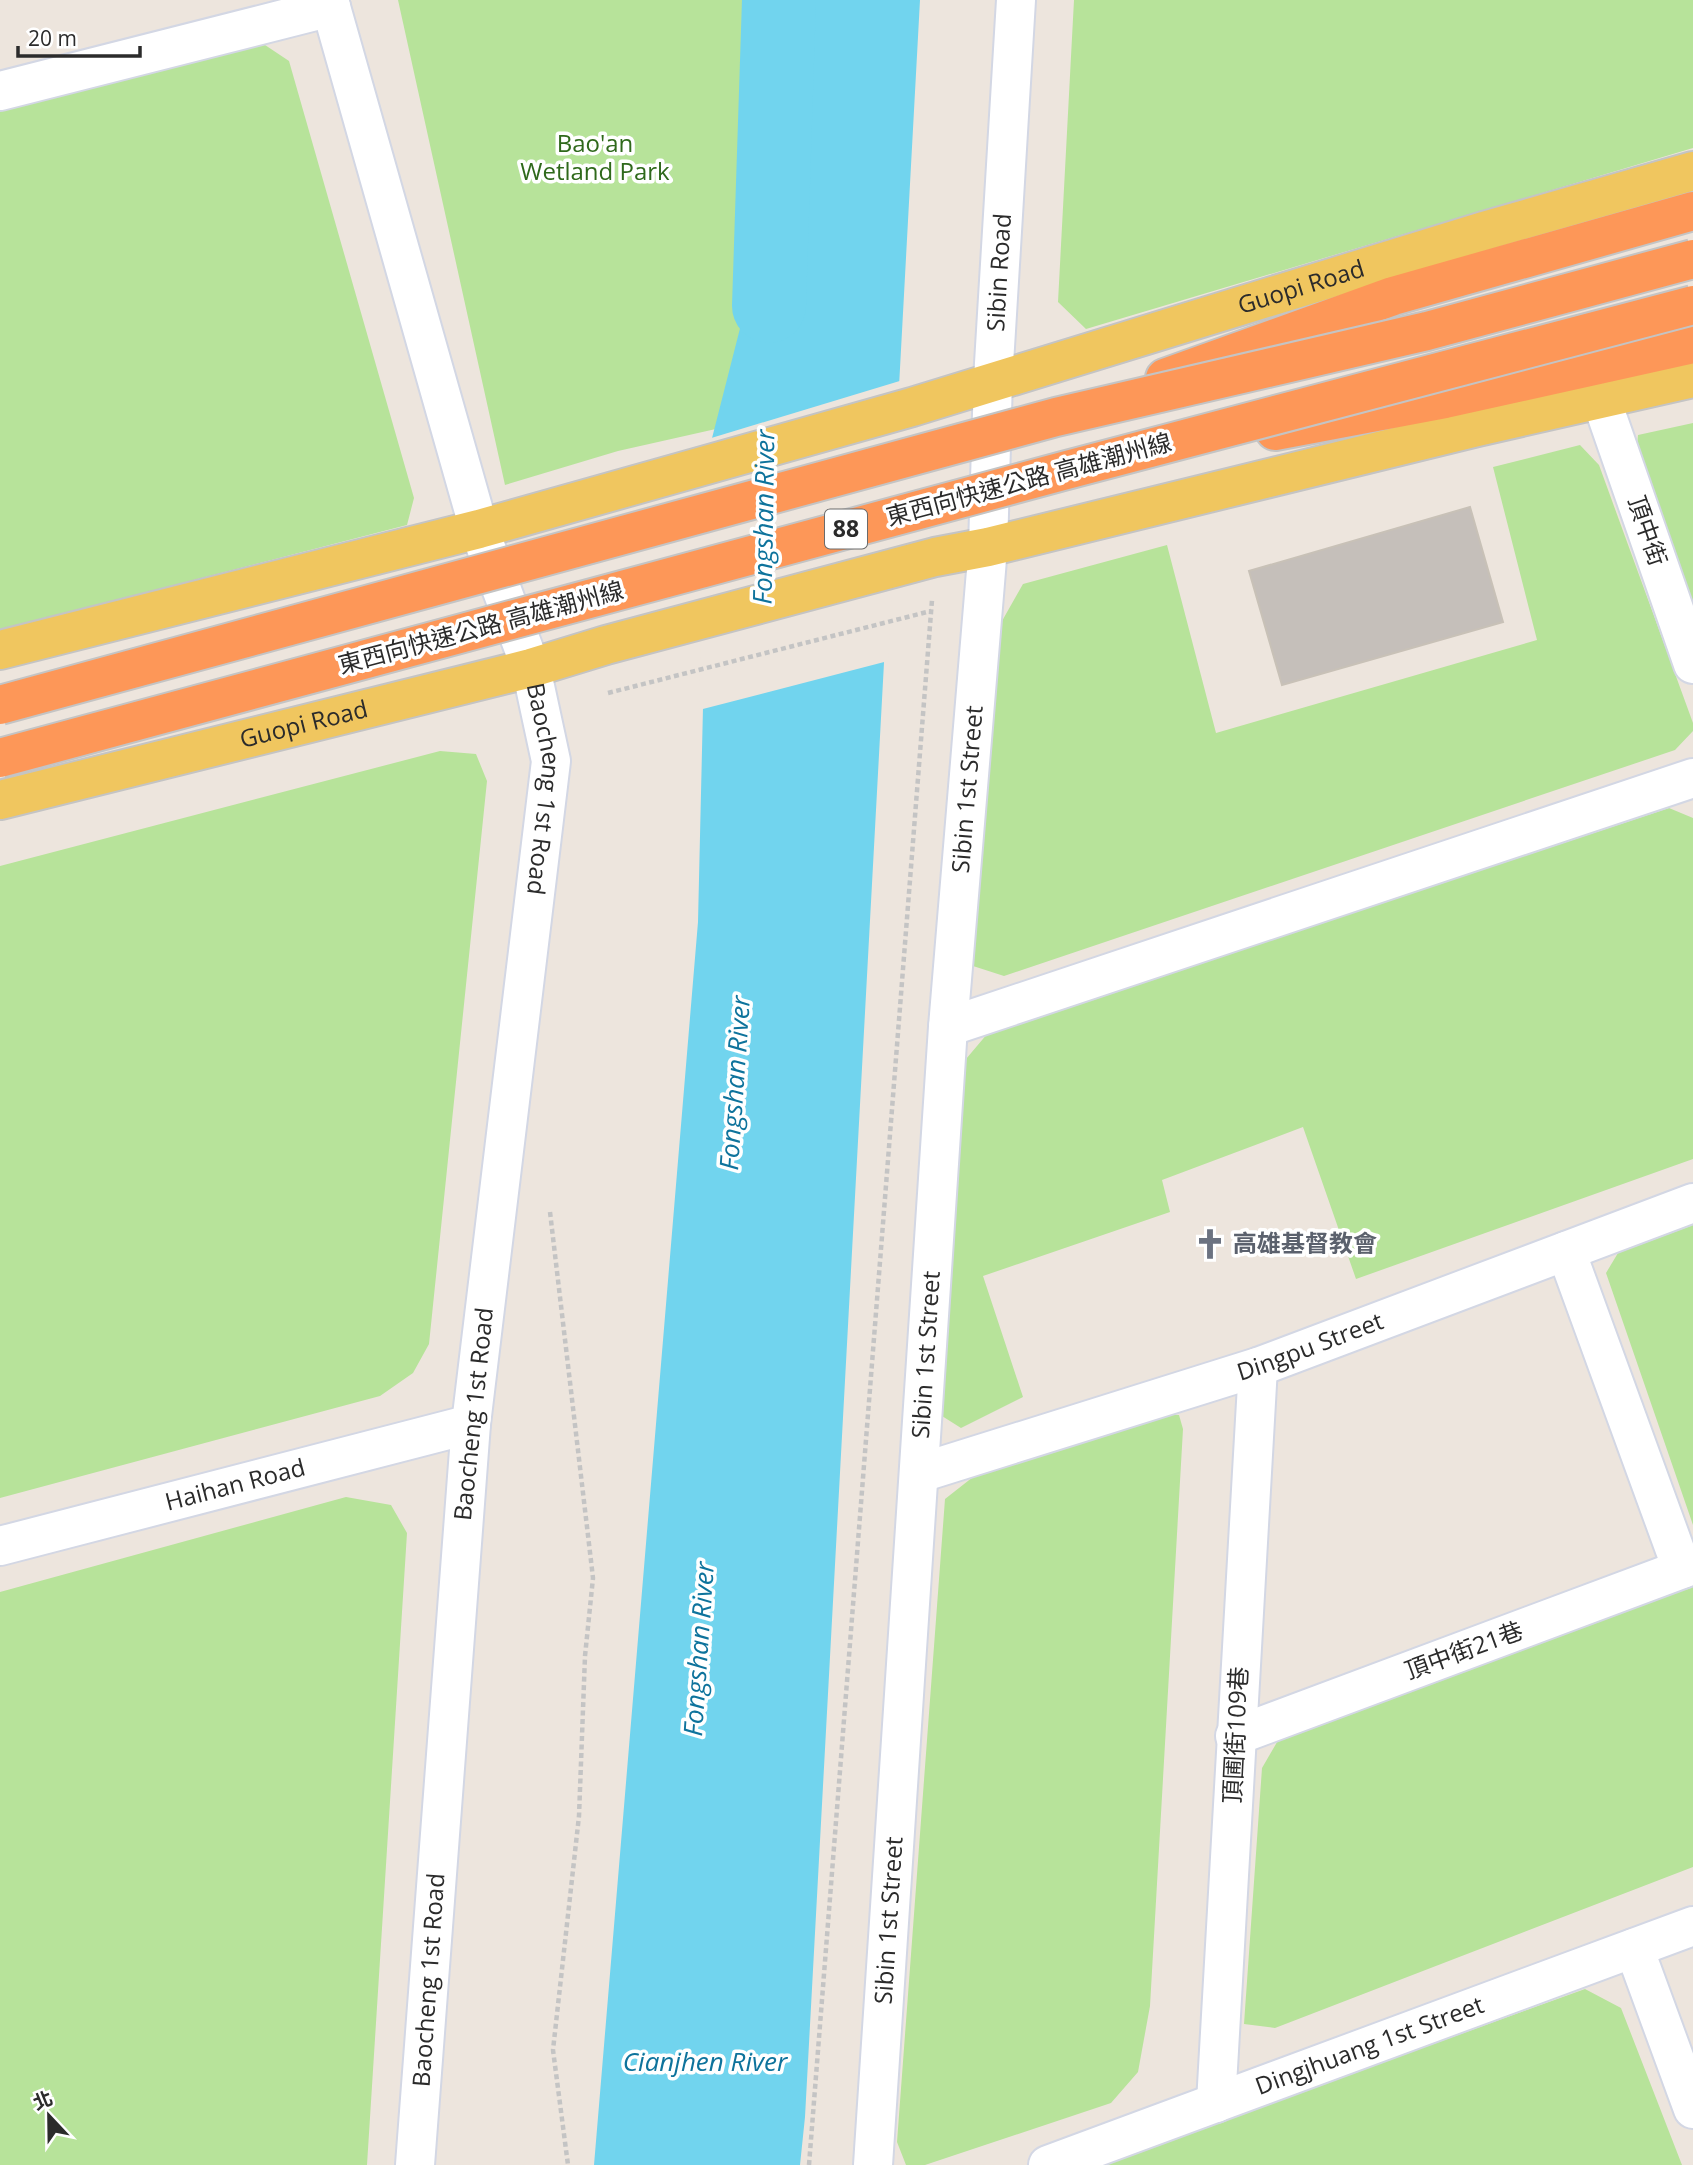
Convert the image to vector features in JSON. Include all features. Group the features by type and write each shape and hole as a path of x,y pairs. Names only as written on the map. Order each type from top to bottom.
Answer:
{"highway":[{"path":"1056,417 1393,296 1693,211"},
{"name":"東西向快速公路 高雄潮州線","path":"0,705 1056,417 1427,331 1693,259"},
{"name":"東西向快速公路 高雄潮州線","path":"0,758 1063,471 1693,305"},
{"path":"1063,471 1445,399 1693,344"}],"main road":[{"name":"Guopi Road","path":"479,529 912,407 1484,231 1693,171"},
{"path":"920,562 1693,377"},
{"path":"0,650 479,529"},
{"name":"Guopi Road","path":"0,800 531,668 606,645 920,562"}],"street":[{"name":"Sibin Road","path":"988,547 993,380 1016,0"},
{"path":"0,91 330,4"},
{"name":"Baocheng 1st Road","path":"330,4 479,529 531,668 551,761 471,1424 415,2165"},
{"name":"頂中街","path":"1601,399 1693,664"},
{"name":"Sibin 1st Street","path":"873,2165 948,1027 988,547"},
{"path":"948,1027 1693,778"},
{"name":"Dingpu Street","path":"920,1473 1258,1367 1693,1203"},
{"path":"1566,1251 1687,1567"},
{"name":"頂圃街109巷","path":"1216,2103 1258,1367"},
{"name":"Haihan Road","path":"0,1546 471,1424"},
{"name":"頂中街21巷","path":"1235,1736 1687,1567"},
{"name":"Dingjhuang 1st Street","path":"1048,2165 1693,1926"},
{"path":"1634,1948 1693,2109"}],"path":[{"path":"809,2165 931,611 920,562"},
{"path":"608,693 931,611"},
{"path":"550,1212 593,1578 586,1656 579,1816 553,2050 568,2165"}],"green space":[{"name":"Bao'an Wetland Park","path":"398,0 761,0 738,424 618,451 505,485"},
{"path":"1074,0 1693,0 1693,148 1086,329 1058,302"},
{"path":"259,41 289,61 414,498 407,525 0,630 0,109"},
{"path":"1693,423 1693,617 1636,457 1638,435"},
{"path":"1580,445 1599,465 1693,723 1693,731 1675,750 1004,976 973,966 1002,621 1023,584 1167,545 1216,733 1537,640 1493,467"},
{"path":"440,751 476,754 487,781 429,1344 413,1373 380,1396 0,1498 0,866"},
{"path":"1669,808 1693,818 1693,1159 1356,1279 1303,1127 1162,1180 1170,1212 983,1276 1023,1397 961,1428 942,1416 966,1059 988,1033"},
{"path":"1693,1225 1693,1525 1606,1273 1618,1253"},
{"path":"1147,1414 1179,1415 1183,1429 1150,2006 1138,2072 1111,2103 925,2165 906,2165 897,2142 945,1499 973,1477"},
{"path":"346,1497 391,1505 407,1533 367,2165 0,2165 0,1592"},
{"path":"1693,1583 1693,1867 1275,2028 1244,2024 1262,1768 1280,1737"},
{"path":"1585,1989 1621,2008 1682,2165 1099,2165"}],"water":[{"name":"Cianjhen River","path":"761,0 920,0 805,2117 800,2165 594,2165 698,922 709,450 773,199"}],"pier":[{"path":"903,380 888,661 699,710 705,450 708,439"}],"building":[{"path":"1470,507 1503,622 1282,685 1249,571"}],"waterway":[{"name":"Fongshan River","path":"769,306 779,0"}],"place":[{"name":"高雄基督教會","path":"1210,1244"}]}
